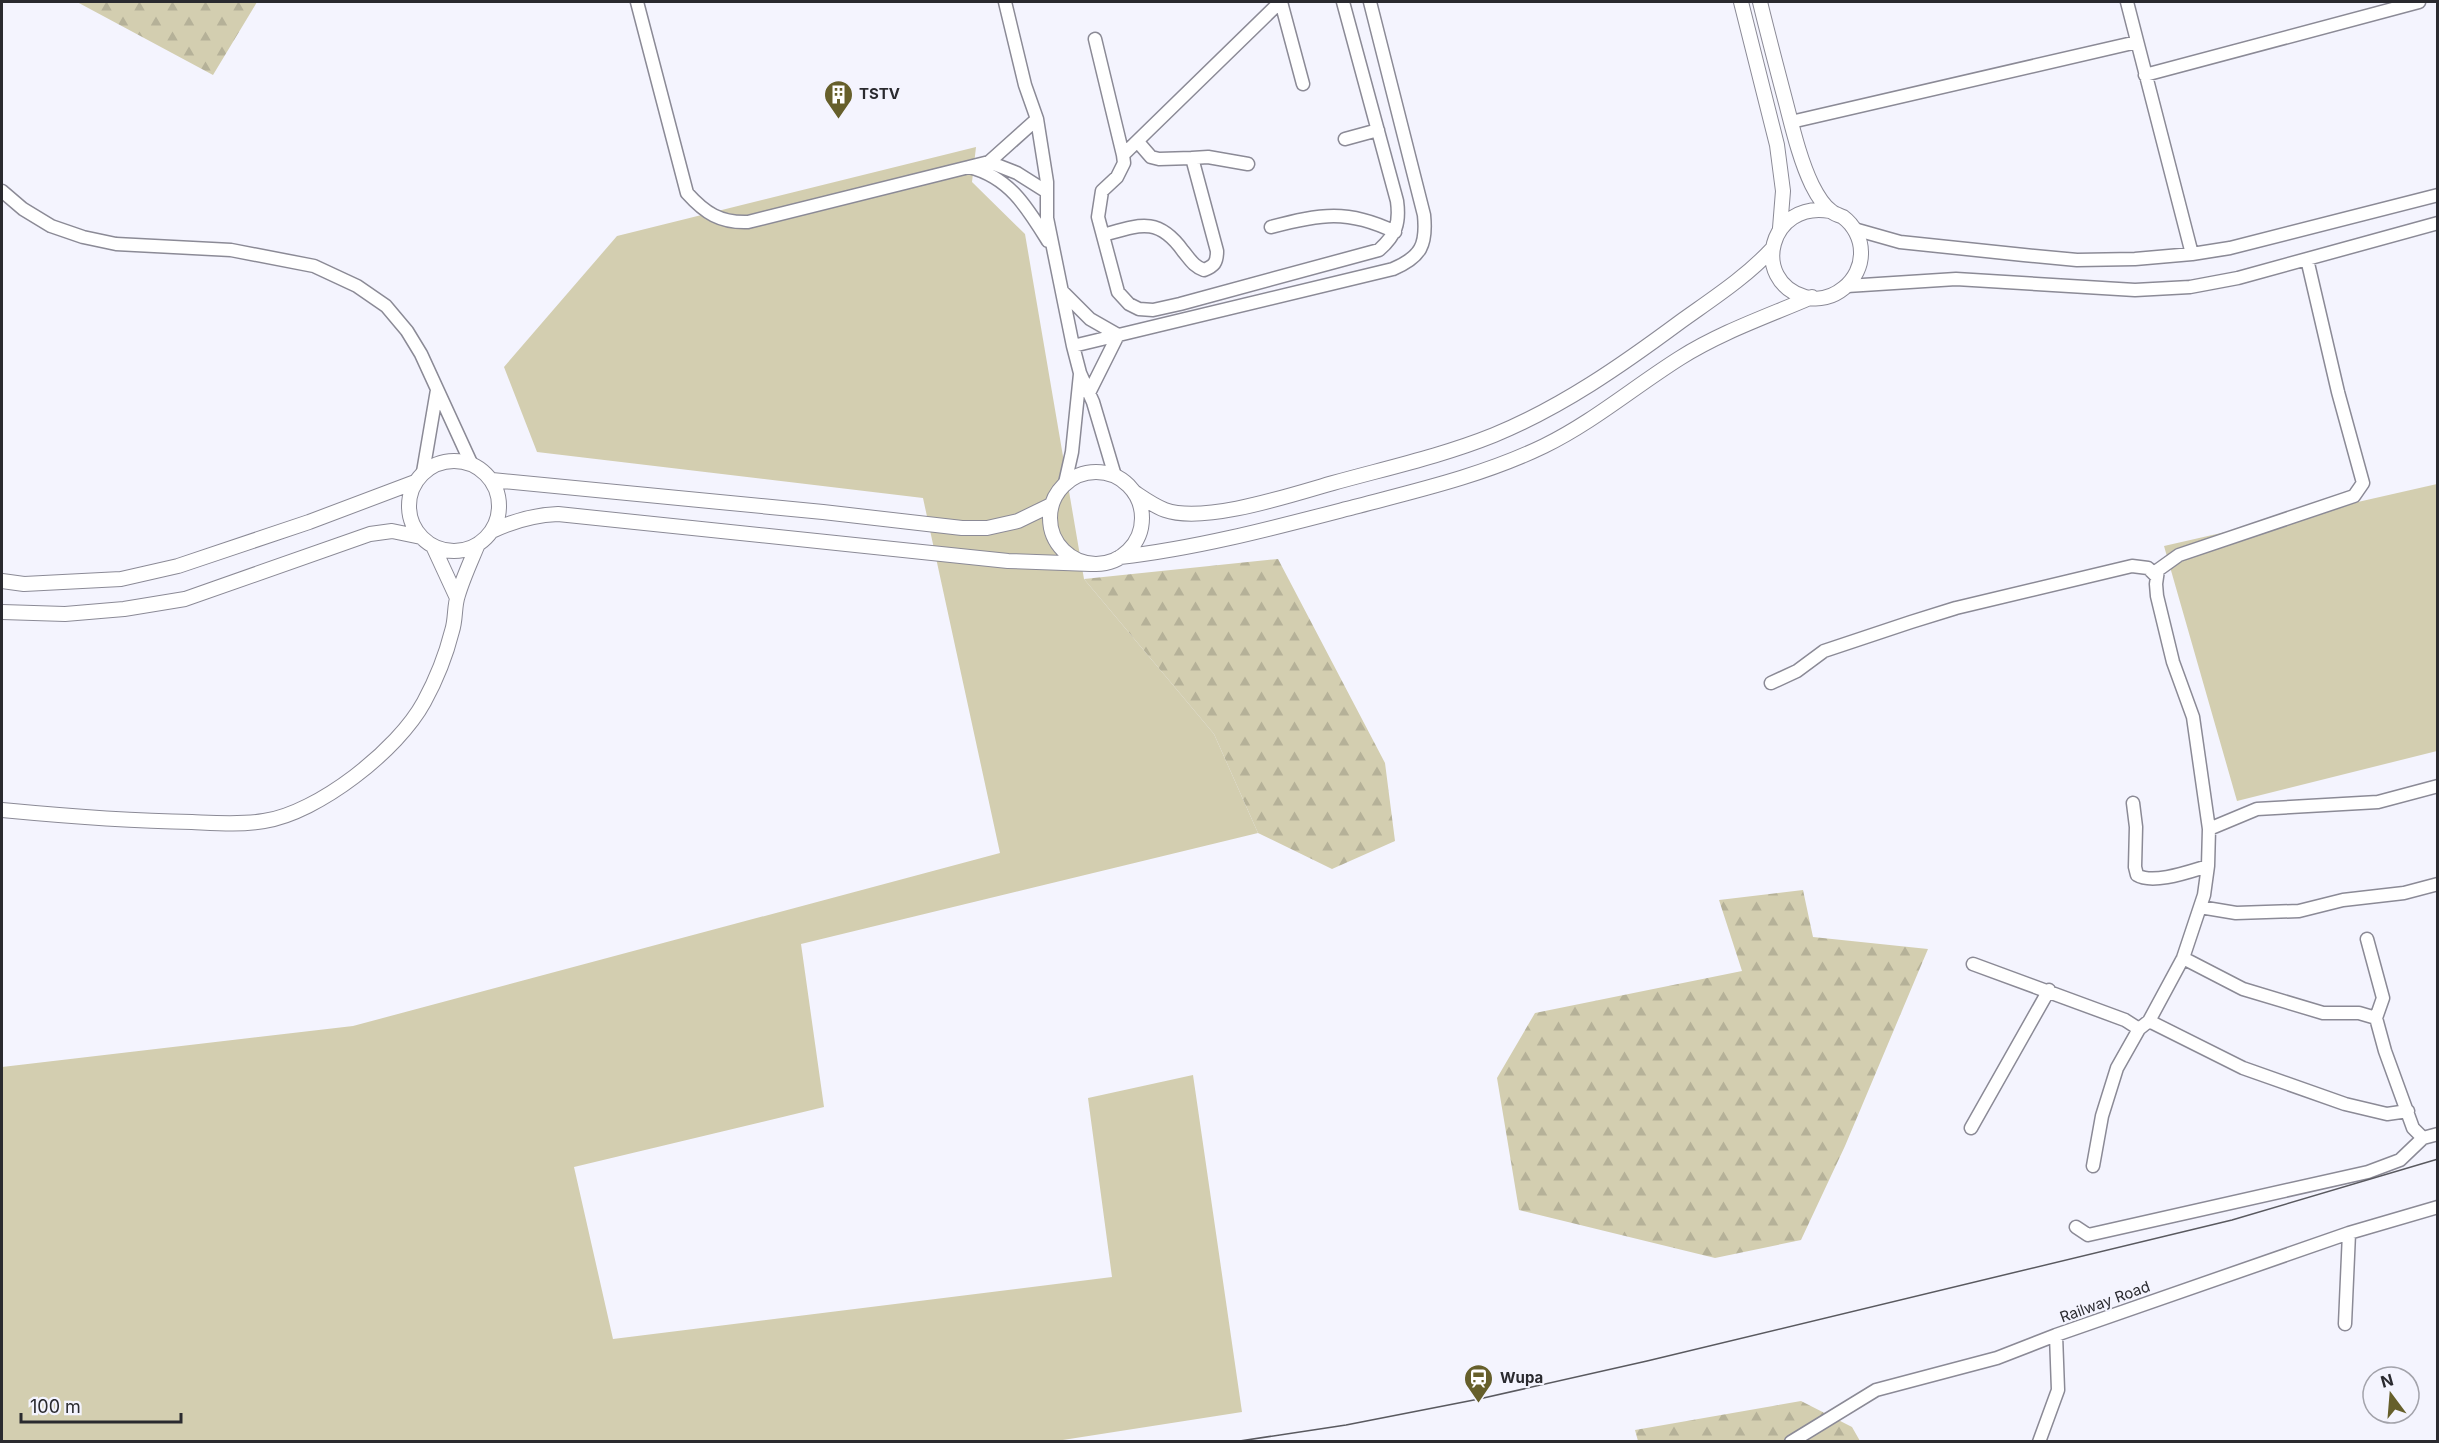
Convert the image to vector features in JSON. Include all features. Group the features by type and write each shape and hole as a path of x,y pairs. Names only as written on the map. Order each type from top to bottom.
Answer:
{"street":[{"path":"637,2 687,193 707,213 732,222 748,222 989,162 1038,119"},
{"path":"1005,2 1025,86 1038,119 1047,192 1047,218 1073,346 1115,476"},
{"path":"1123,155 1280,2 1303,84"},
{"path":"1095,39 1124,163 1117,177 1102,191 1098,217 1118,292 1129,304 1138,309 1153,310 1379,250 1395,232 1399,215 1397,201 1343,2"},
{"path":"1073,346 1394,269 1410,262 1422,248 1426,233 1424,215 1370,2"},
{"path":"1065,483 1081,474 1098,472 1115,476 1134,492 1164,510 1188,515 1209,515 1443,452 1495,434 1565,400 1598,380 1731,286 1756,266 1772,249 1780,228 1783,191 1777,145 1741,2"},
{"path":"1760,2 1791,122 1813,186 1830,211"},
{"path":"2127,2 2192,254"},
{"path":"2145,75 2419,2"},
{"path":"1791,122 2137,42"},
{"path":"1345,139 1378,130"},
{"path":"1138,142 1151,157 1159,159 1208,157 1248,164"},
{"path":"1103,235 1138,225 1157,226 1167,232 1195,267 1204,270 1213,266 1217,260 1217,251 1192,158"},
{"path":"989,162 1017,173 1047,192"},
{"path":"968,167 985,171 1019,196 1052,248"},
{"path":"2,191 24,209 51,226 83,237 116,244 231,250 314,266 357,286 386,306 416,346 471,463"},
{"path":"1854,229 1900,242 2077,260 2135,259 2230,248 2438,195"},
{"path":"1772,249 1776,273 1788,287 1806,297 1831,296 1847,286 1857,273 1861,253 1858,237 1854,229 1843,218 1830,211 1819,209 1802,212 1789,219 1780,228"},
{"path":"1271,227 1297,220 1339,216 1372,221 1395,232"},
{"path":"1847,286 1956,279 2134,290 2190,287 2238,278 2438,224"},
{"path":"2093,1167 2108,1093 2125,1050 2144,1025 2183,958 2200,907 2208,866 2209,830 2193,717 2173,662 2157,596 2158,570 2179,555 2346,500 2361,489 2363,483 2338,392 2307,259"},
{"path":"1062,291 1090,319 1118,335"},
{"path":"437,389 419,477 410,495 409,510 412,524 421,537 433,546 448,551 464,550 478,544 492,531 515,520 537,515 558,514 1008,561 1106,563 1120,557 1152,554 1289,524 1461,479 1544,446 1580,426 1681,357 1716,338 1812,297"},
{"path":"1089,393 1118,335"},
{"path":"1080,373 1072,452 1065,483 1051,505 1050,525 1057,544 1072,558 1091,564"},
{"path":"2,581 24,585 121,579 178,566 309,522 419,477 445,461 458,460 471,463 483,470 492,480 498,492 500,505 498,519 492,531"},
{"path":"492,480 962,528 987,528 1018,521 1051,505"},
{"path":"1120,557 1131,547 1139,534 1142,520 1140,505 1134,492"},
{"path":"2,612 65,614 124,609 185,599 370,534 392,531 421,537"},
{"path":"2,810 151,821 230,823 265,821 294,812 357,776 386,752 423,705 435,682 453,630 457,598 478,544"},
{"path":"433,546 457,598"},
{"path":"1771,683 1797,671 1824,651 1956,608 2133,566 2148,568 2157,577"},
{"path":"2209,830 2257,809 2378,802 2438,786"},
{"path":"2133,803 2136,826 2134,867 2137,876 2142,878 2166,877 2208,866"},
{"path":"2200,907 2236,913 2299,911 2343,900 2404,893 2438,884"},
{"path":"2367,939 2383,998 2376,1018 2385,1051 2413,1128 2423,1138"},
{"path":"2183,958 2243,989 2323,1013 2359,1013 2376,1018"},
{"path":"1973,964 2144,1025 2243,1068 2346,1104 2387,1113 2408,1111"},
{"path":"1971,1128 2049,990"},
{"path":"2076,1227 2088,1235 2368,1172 2400,1160 2423,1138 2438,1134"},
{"name":"Railway Road","path":"1791,1442 1876,1390 1997,1358 2056,1335 2349,1233 2438,1207"},
{"path":"2345,1324 2349,1233"},
{"path":"2039,1442 2058,1390 2056,1335"}],"green space":[{"path":"77,2 257,2 213,75"},
{"path":"976,147 972,182 1025,234 1084,579 1214,734 1258,833 801,944 824,1107 574,1167 613,1339 1112,1277 1088,1098 1193,1075 1242,1412 1050,1442 2,1441 2,1067 353,1026 1000,853 923,498 537,452 504,367 617,236"},
{"path":"2437,484 2437,751 2237,801 2164,546"},
{"path":"1278,559 1385,763 1395,841 1332,869 1258,833 1214,734 1084,579"},
{"path":"1803,890 1813,937 1928,949 1845,1146 1801,1240 1715,1258 1519,1210 1497,1078 1535,1013 1742,971 1719,900"},
{"path":"1801,1401 1852,1427 1860,1441 1638,1441 1635,1430"}],"tram line":[{"path":"1233,1442 1346,1425 1479,1399 1647,1361 2232,1220 2438,1159"}],"place":[{"name":"TSTV","path":"838,120"},
{"name":"Wupa","path":"1479,1404"}]}
